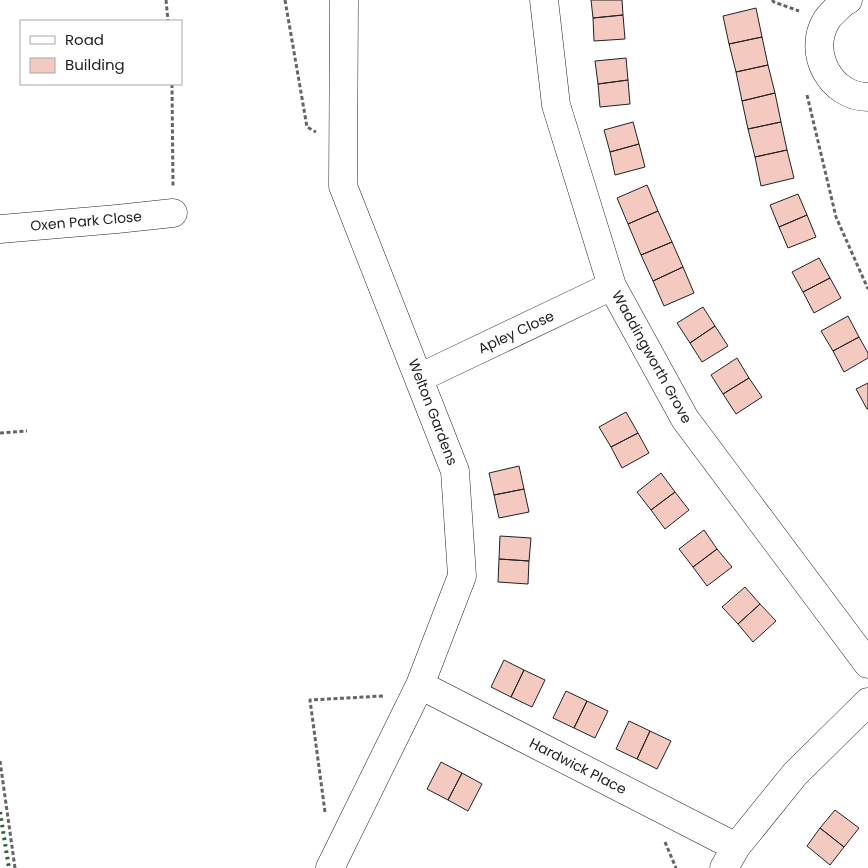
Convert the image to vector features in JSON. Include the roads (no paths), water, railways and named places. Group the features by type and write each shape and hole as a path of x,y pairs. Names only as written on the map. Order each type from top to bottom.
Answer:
{"street":[{"name":"Welton Gardens","path":"330,868 418,689 462,576 455,471 343,186 344,0"},
{"name":"Waddingworth Grove","path":"544,0 556,105 612,286 685,419 868,664"},
{"path":"848,0 844,1 826,20 820,37 819,50 824,68 834,83 844,91 868,98"},
{"name":"Oxen Park Close","path":"0,229 173,212"},
{"name":"Apley Close","path":"420,378 612,286"},
{"name":"Hardwick Place","path":"418,689 730,858"},
{"path":"730,858 795,774 868,702"}]}
